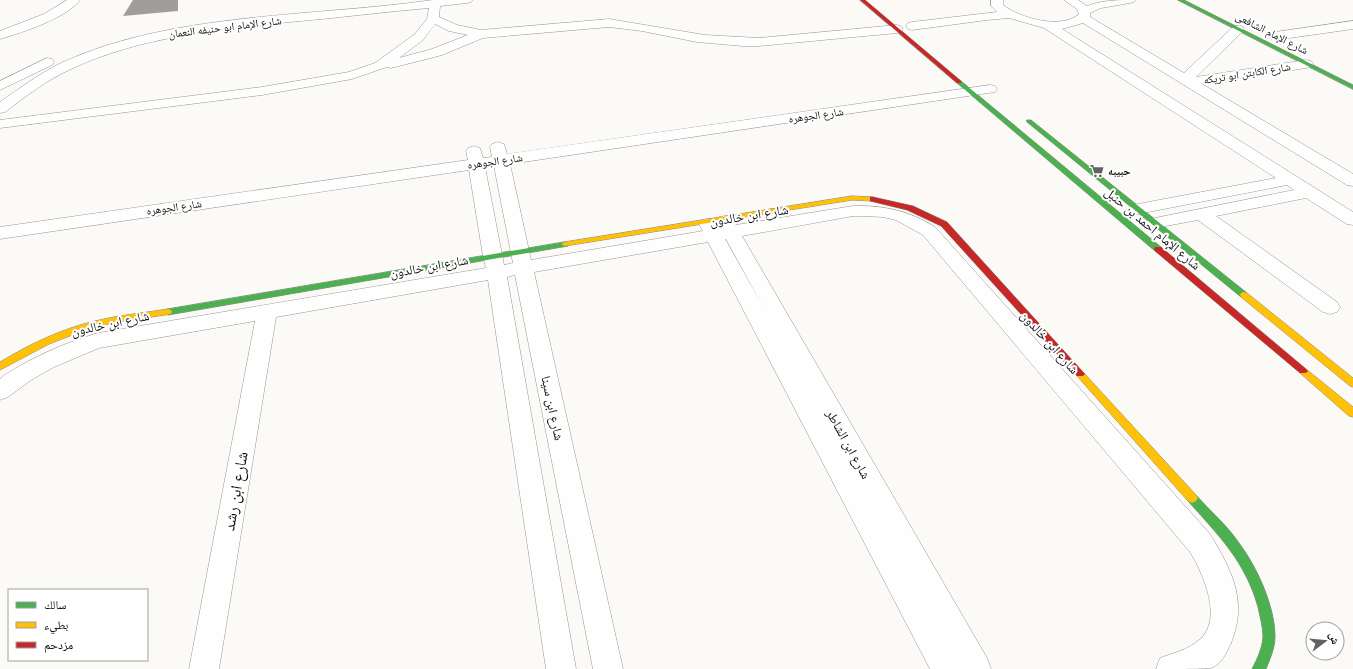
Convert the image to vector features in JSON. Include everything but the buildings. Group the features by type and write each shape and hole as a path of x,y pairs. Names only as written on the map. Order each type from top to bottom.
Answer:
{"street":[{"path":"0,30 37,15 62,0"},
{"path":"0,35 52,15 74,0"},
{"name":"شارع الإمام ابو حنيفه النعمان","path":"318,11 384,0"},
{"name":"شارع الإمام ابو حنيفه النعمان","path":"0,86 61,56 120,36 201,19 298,10 318,11 467,0"},
{"path":"862,0 924,36"},
{"path":"1070,0 1078,4 1084,14 1187,81 1345,170 1353,181"},
{"path":"901,24 1008,15 1026,21 1046,24 1072,23 1098,5 1130,0"},
{"name":"شارع الإمام الشافعى","path":"1180,0 1353,87"},
{"path":"380,66 419,37 434,18 435,3"},
{"path":"434,18 453,28 481,34 609,23 717,41 759,42 901,24 980,11 997,3 1008,15"},
{"name":"شارع الإمام ابو حنيفه النعمان","path":"0,109 24,90 51,74 86,58 123,45 170,33 298,10"},
{"path":"901,24 960,82"},
{"path":"1046,24 1353,220"},
{"path":"1272,34 1353,25"},
{"path":"1187,81 1238,29"},
{"path":"0,124 262,91 328,80 437,52 481,34"},
{"name":"شارع الإمام الشافعى","path":"1272,34 1290,43"},
{"name":"شارع الكابتن ابو تريكه","path":"1187,81 1306,64"},
{"name":"شارع الجوهره","path":"499,154 960,82 984,88"},
{"name":"شارع الجوهره","path":"0,218 499,154 984,88"},
{"name":"شارع الإمام احمد بن حنبل","path":"984,88 1199,284 1353,413"},
{"name":"شارع الإمام احمد بن حنبل","path":"1021,114 1353,383"},
{"name":"شارع ابن سينا","path":"499,154 608,669"},
{"path":"475,157 495,264 560,669"},
{"name":"شارع الجوهره","path":"0,233 475,157"},
{"path":"1138,209 1290,180"},
{"path":"1155,223 1309,192"},
{"name":"شارع ابن خالدون","path":"0,367 38,344 67,332 96,324 266,300 522,260 719,227 853,211 886,211 917,222 929,231 1000,300 1235,546 1252,576 1264,604 1269,634 1264,660 1258,669"},
{"path":"1202,214 1330,308"},
{"name":"شارع ابن الشاطر","path":"719,227 787,351 976,669"},
{"path":"1199,284 1224,279"},
{"name":"شارع ابن خالدون","path":"0,391 16,378 42,362 70,349 266,300"},
{"name":"شارع ابن رشد","path":"204,669 266,300"},
{"name":"شارع ابن خالدون","path":"1000,300 1200,542 1214,565 1222,588 1225,611 1221,632 1211,650 1193,661 1171,669"},
{"name":"شارع ابن الشاطر","path":"787,351 946,669"}],"traffic: fast":[{"path":"1180,0 1353,87"},
{"path":"959,82 1158,249"},
{"path":"1029,121 1244,295"},
{"path":"168,312 565,244"},
{"path":"1192,498 1235,546 1253,577 1258,589 1266,614 1269,637 1266,654 1259,669"}],"traffic: slow":[{"path":"565,244 852,198 873,199"},
{"path":"1244,295 1353,383"},
{"path":"0,367 46,342 82,328 113,320 168,312"},
{"path":"1303,371 1353,413"},
{"path":"1080,374 1192,498"}],"traffic: jam":[{"path":"862,0 959,82"},
{"path":"873,199 910,208 944,224 1080,374"},
{"path":"1158,249 1303,371"}],"place":[{"name":"حبيبه","path":"1097,171"}]}
